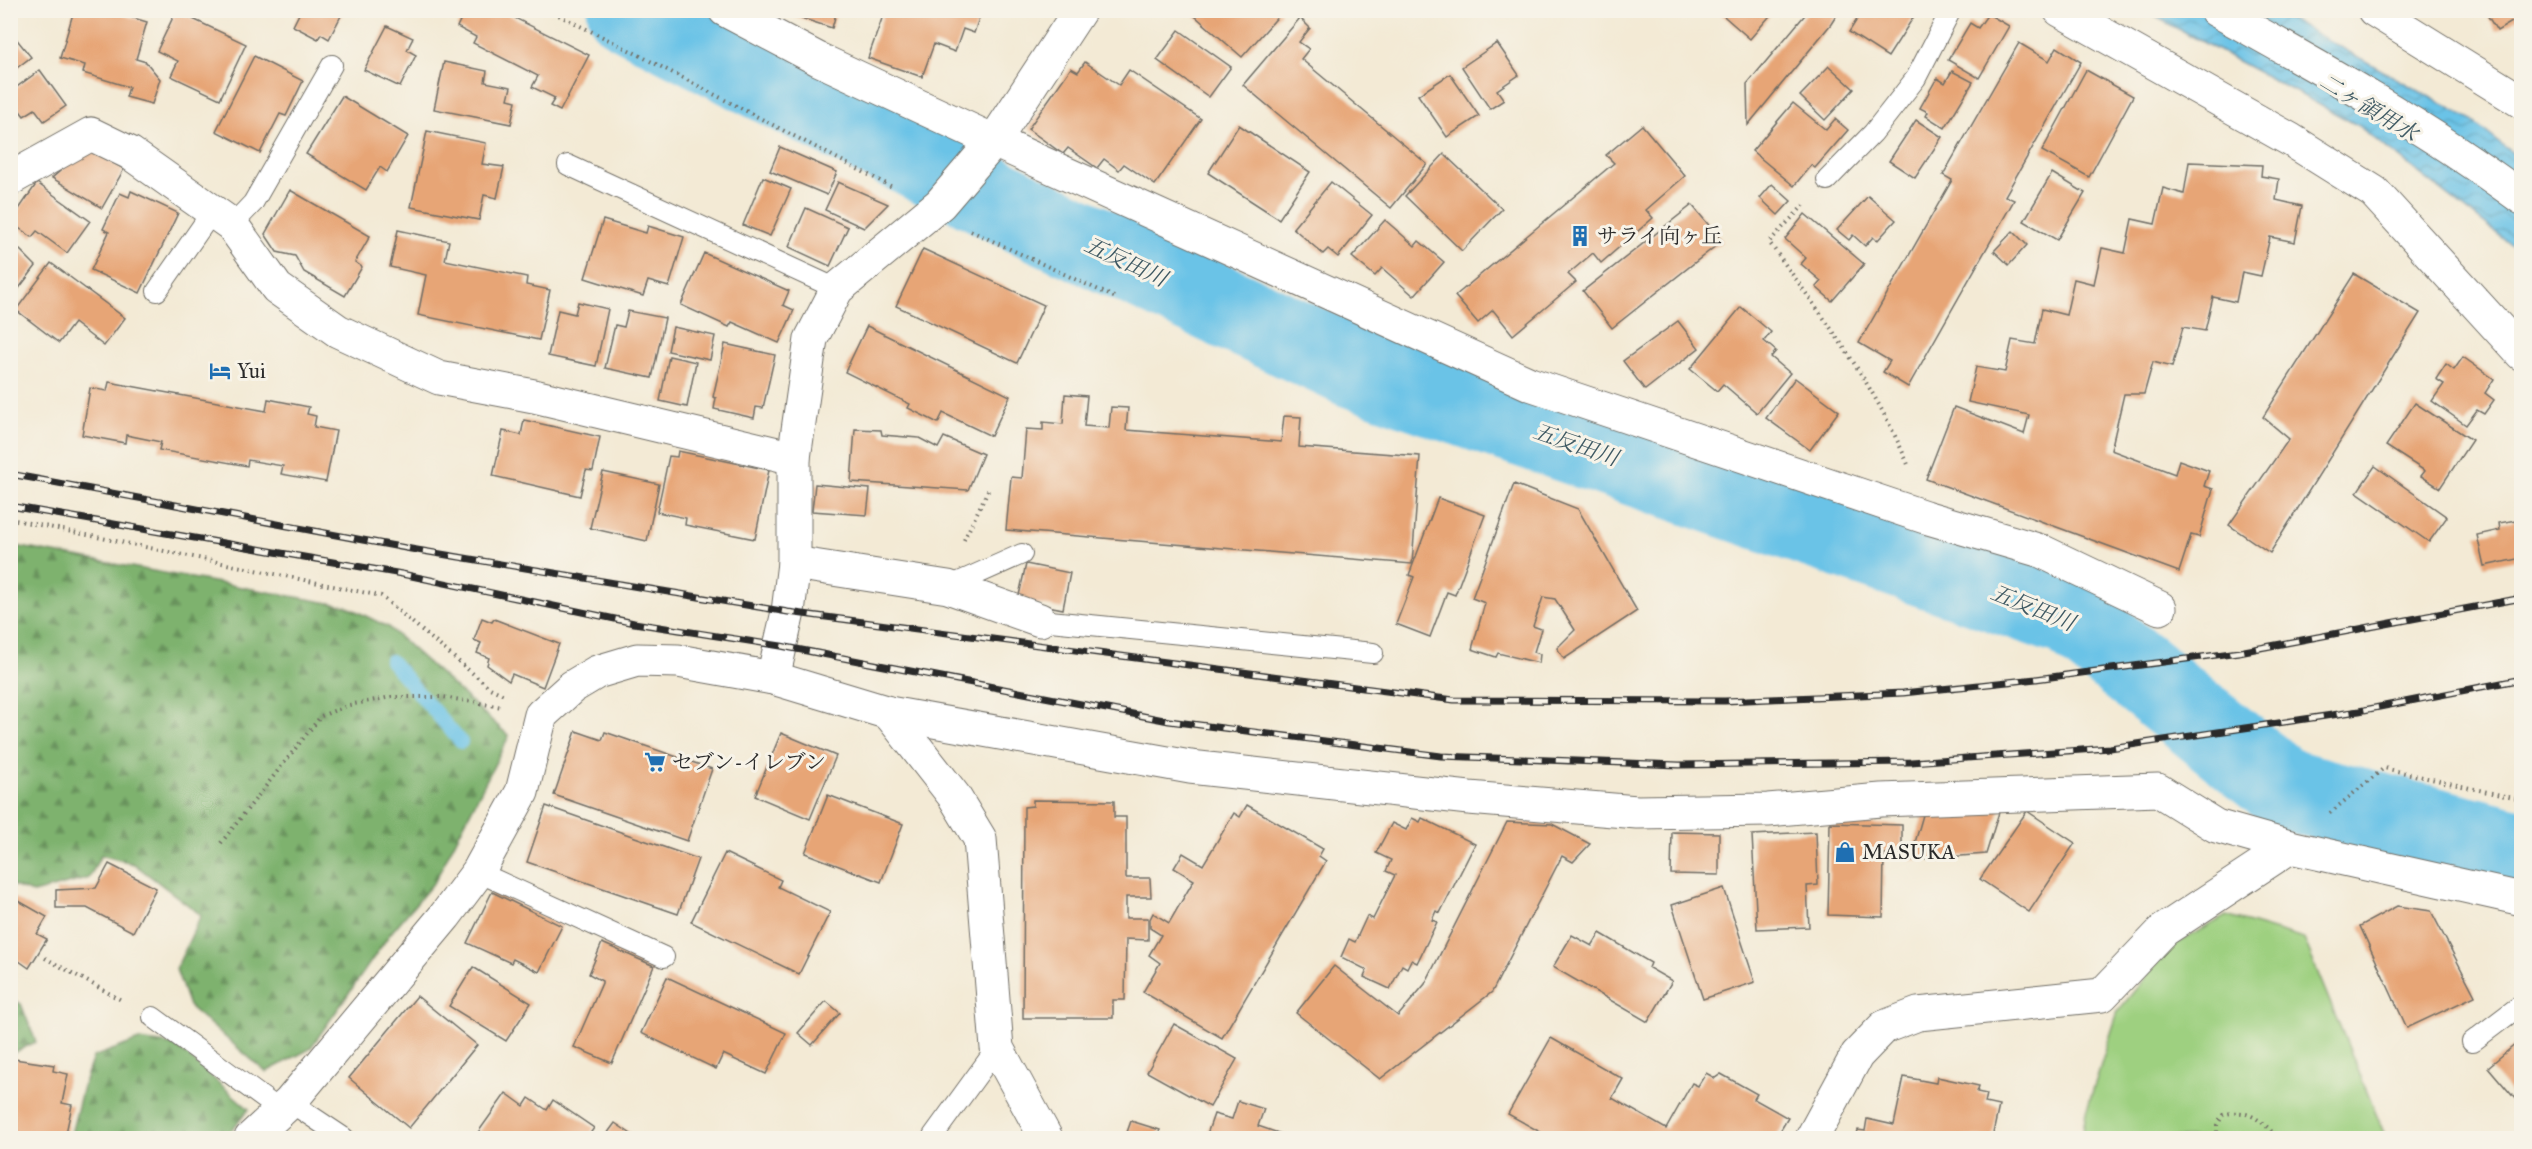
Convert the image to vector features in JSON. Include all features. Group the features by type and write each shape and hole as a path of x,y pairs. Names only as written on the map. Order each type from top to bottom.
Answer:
{"street":[{"path":"725,10 989,147 1530,384 1925,517 2041,550 2160,608"},
{"path":"773,678 788,612 794,563 794,458 811,339 837,289 935,207 989,147 1080,10"},
{"path":"2061,10 2291,140 2374,192 2522,354"},
{"path":"2216,10 2338,76 2473,162 2522,198"},
{"path":"2374,10 2522,102"},
{"path":"10,179 91,134 130,153 222,218 277,288 338,331 439,378 534,396 794,458"},
{"path":"794,563 948,587 1040,620"},
{"path":"251,1138 285,1106 445,916 478,872 522,792 541,715 572,687 597,672 637,660 678,661 773,678 889,713 1190,766 1469,798 1637,812 1768,810 1881,800 2158,789 2216,826 2290,847 2522,899"},
{"path":"889,713 954,796 980,840 998,1048 1046,1138"},
{"path":"1812,1138 1857,1055 1884,1027 1918,1014 2102,995 2164,930 2290,847"}],"lane":[{"path":"1827,180 1873,133 1916,78 1951,10"},
{"path":"157,291 222,218 253,203 332,65"},
{"path":"568,165 837,289"},
{"path":"948,587 1022,554"},
{"path":"1040,620 1373,653"},
{"path":"478,872 664,957"},
{"path":"2472,1042 2522,1004"},
{"path":"153,1017 285,1106 344,1138"},
{"path":"933,1136 998,1048"}],"path":[{"path":"548,10 935,207 1002,246 1116,298"},
{"path":"1827,180 1769,242 1863,373 1894,430 1912,473 1925,517"},
{"path":"961,547 990,486"},
{"path":"10,519 381,596 490,688 541,715"},
{"path":"221,843 321,716 349,705 391,697 443,697 541,715"},
{"path":"2327,816 2384,768 2522,800"},
{"path":"45,958 153,1017"},
{"path":"2217,1138 2217,1125 2223,1115 2234,1112 2248,1113 2263,1122 2278,1138"}],"green space":[{"path":"10,545 346,606 388,627 509,736 435,881 390,934 310,1049 266,1072 189,1006 176,969 201,915 134,864 101,855 89,878 33,893 11,885"},
{"path":"2226,916 2304,939 2386,1138 2082,1138 2086,1112 2118,1011 2169,948"},
{"path":"10,998 21,1004 36,1042 11,1054"},
{"path":"139,1040 175,1045 249,1109 225,1138 70,1138 93,1057"}],"water":[{"name":"二ヶ領用水","path":"2145,11 2276,11 2471,120 2521,160 2521,252 2357,125"},
{"path":"2286,760 2329,793 2521,835 2521,880 2260,816 2206,776"}],"building":[{"path":"74,10 107,10 147,22 136,59 146,62 160,79 152,104 126,97 129,87 83,73 85,65 60,58"},
{"path":"301,10 344,10 329,39 321,34 318,39 293,26"},
{"path":"465,10 499,10 589,55 560,111 550,106 555,98 532,87 538,76 473,43 476,37 457,27"},
{"path":"776,10 837,10 832,28"},
{"path":"885,10 976,10 981,12 974,33 963,29 955,52 934,44 922,77 868,58"},
{"path":"1188,10 1277,10 1281,13 1242,57"},
{"path":"1717,10 1775,10 1750,39"},
{"path":"1809,10 1840,10 1748,125 1747,84"},
{"path":"1863,10 1918,10 1888,57 1849,32"},
{"path":"2484,10 2522,10 2522,16 2497,31"},
{"path":"176,11 246,44 220,99 171,76 178,61 157,51"},
{"path":"1988,14 2009,26 1979,78 1948,60 1970,23 1978,28"},
{"path":"1300,18 1310,28 1299,42 1309,49 1301,59 1427,164 1391,208 1243,85"},
{"path":"387,26 413,38 407,50 416,55 400,87 364,70"},
{"path":"1179,30 1231,67 1209,97 1157,60"},
{"path":"10,31 31,57 10,73"},
{"path":"1497,43 1519,75 1497,90 1504,100 1490,109 1462,67"},
{"path":"2019,43 2049,61 2057,47 2081,62 2005,196 2014,200 1908,387 1883,372 1890,361 1859,343 1952,180 1943,175"},
{"path":"254,56 303,81 286,116 280,114 260,153 216,131"},
{"path":"444,62 487,71 485,82 511,87 508,99 516,101 511,124 434,109"},
{"path":"1085,62 1119,85 1129,70 1201,119 1155,185 1124,164 1119,170 1104,159 1097,168 1068,148 1063,154 1028,129 1071,68 1078,72"},
{"path":"1829,66 1854,89 1825,120 1800,96"},
{"path":"40,70 66,106 44,121 35,109 24,116 10,98 10,92"},
{"path":"2086,70 2133,96 2089,177 2042,151"},
{"path":"1952,71 1973,82 1945,128 1926,116 1928,112 1920,108 1937,78 1945,83"},
{"path":"1450,74 1479,116 1447,137 1418,95"},
{"path":"342,96 408,136 387,172 380,167 366,190 306,154"},
{"path":"1793,103 1826,130 1835,119 1848,130 1815,168 1811,165 1794,186 1752,151"},
{"path":"1916,120 1942,137 1915,178 1889,161"},
{"path":"1239,125 1310,172 1279,219 1208,173"},
{"name":"サライ向ヶ丘","path":"1642,125 1685,176 1646,210 1653,218 1601,263 1593,253 1568,274 1576,282 1513,335 1493,310 1478,323 1455,296 1614,163 1606,155"},
{"path":"427,131 486,143 482,164 504,167 497,198 484,195 479,220 411,207"},
{"path":"780,147 837,172 827,195 770,171"},
{"path":"87,148 124,169 102,208 52,178"},
{"path":"1444,154 1502,209 1462,251 1405,196"},
{"path":"2189,162 2262,165 2261,176 2279,179 2276,200 2302,206 2295,242 2270,237 2261,276 2242,272 2236,302 2213,297 2205,331 2183,327 2172,367 2153,362 2144,394 2124,394 2111,450 2175,474 2179,460 2209,471 2204,486 2213,489 2199,537 2191,535 2179,572 1926,479 1954,407 2024,434 2029,415 1968,402 1976,367 2005,372 2012,340 2035,344 2042,309 2066,315 2074,279 2094,284 2102,248 2125,253 2132,219 2155,224 2163,188 2184,194"},
{"path":"2052,173 2085,193 2057,240 2024,221"},
{"path":"763,177 791,189 770,236 743,225"},
{"path":"838,182 888,204 864,228 825,210"},
{"path":"1331,182 1372,215 1338,257 1328,249 1323,254 1293,228"},
{"path":"37,183 90,221 67,253 37,231 32,237 10,222"},
{"path":"1772,184 1791,201 1778,215 1760,198"},
{"path":"290,190 370,236 355,262 362,267 345,296 304,272 295,256 277,252 265,234"},
{"path":"131,191 178,213 140,293 91,270 109,232 103,229 120,193 129,197"},
{"path":"1868,196 1896,220 1877,241 1873,237 1865,246 1853,235 1849,240 1837,230"},
{"path":"1692,205 1722,241 1612,328 1583,291"},
{"path":"806,208 848,227 830,266 789,247"},
{"path":"1805,214 1864,264 1832,301 1816,287 1821,281 1801,264 1806,258 1785,239"},
{"path":"603,220 646,233 648,226 684,237 669,287 648,281 643,296 585,278"},
{"path":"1385,220 1415,246 1419,241 1444,262 1414,296 1382,268 1375,276 1352,257"},
{"path":"398,230 449,241 445,260 527,277 526,285 550,290 539,340 418,315 426,275 390,267"},
{"path":"2013,231 2027,245 2009,265 1994,251"},
{"path":"10,240 36,266 10,300"},
{"path":"923,249 1044,305 1017,363 896,306"},
{"path":"704,253 789,291 783,305 794,310 779,343 732,322 729,327 681,305"},
{"path":"51,263 125,318 104,346 74,323 59,343 16,310"},
{"path":"2354,274 2420,313 2270,553 2229,525 2289,439 2263,417"},
{"path":"578,302 608,309 596,366 548,356 558,310 575,314"},
{"path":"1741,307 1771,332 1764,341 1776,351 1771,357 1790,373 1757,413 1723,384 1717,391 1690,369"},
{"path":"628,311 665,318 652,378 605,368 615,325 624,327"},
{"path":"1678,321 1699,348 1645,390 1623,361"},
{"path":"867,326 1010,396 991,436 943,413 938,423 908,408 910,404 845,372"},
{"path":"673,327 715,336 710,360 668,351"},
{"path":"725,344 775,355 763,408 756,407 754,418 714,409 716,398 713,397"},
{"path":"669,356 696,362 687,407 660,401"},
{"path":"2463,357 2494,379 2485,393 2494,400 2484,414 2477,410 2466,425 2432,401 2444,384 2436,379 2446,364 2454,370"},
{"path":"1795,378 1839,411 1810,450 1766,418"},
{"path":"109,382 266,411 268,399 309,407 307,414 316,416 314,427 336,431 326,482 281,474 283,466 248,460 247,466 159,450 161,442 126,435 125,443 82,435 90,388 107,391"},
{"path":"1065,394 1087,396 1084,426 1109,428 1111,407 1128,408 1126,430 1281,442 1284,416 1301,417 1299,447 1420,456 1412,564 1006,530 1011,477 1022,478 1026,429 1043,430 1043,422 1063,424"},
{"path":"2415,403 2472,440 2440,488 2421,476 2425,471 2386,446"},
{"path":"524,420 600,437 593,471 586,470 580,496 493,476 503,431 521,435"},
{"path":"855,429 881,430 882,435 919,438 938,448 944,437 983,454 968,490 851,482"},
{"path":"678,451 769,470 755,539 685,525 686,518 657,512 669,456 677,457"},
{"path":"2375,466 2447,517 2429,542 2357,492"},
{"path":"603,472 659,484 647,541 590,528"},
{"path":"815,484 870,489 867,515 812,511"},
{"path":"1514,484 1578,509 1637,611 1564,659 1557,648 1575,630 1555,599 1543,597 1533,626 1541,629 1534,652 1540,654 1539,663 1498,653 1496,657 1472,649 1485,603 1472,598"},
{"path":"1438,498 1485,515 1455,595 1447,592 1430,637 1396,624 1414,577 1409,575"},
{"path":"2522,519 2522,558 2484,566 2477,535 2500,530 2499,523"},
{"path":"1026,564 1070,573 1063,609 1018,600"},
{"path":"482,618 492,622 494,619 559,644 543,687 512,674 509,681 487,665 489,658 477,653 481,643 474,640"},
{"path":"576,731 602,740 605,732 712,769 687,841 554,795"},
{"path":"781,733 836,756 810,819 755,796"},
{"path":"828,795 903,824 881,882 805,853"},
{"path":"1033,800 1114,801 1114,817 1126,817 1126,878 1150,878 1151,897 1126,897 1126,918 1148,918 1148,940 1126,939 1125,1000 1113,1000 1113,1018 1023,1018 1024,807 1033,806"},
{"path":"1247,805 1323,849 1319,856 1326,861 1222,1038 1143,992 1160,963 1149,955 1161,935 1150,928 1150,919 1153,913 1169,923 1194,880 1174,868 1183,853 1203,865 1234,813 1240,817"},
{"path":"546,806 698,859 678,914 527,862"},
{"path":"2001,806 1986,854 1910,860 1923,815"},
{"path":"2027,811 2075,843 2029,912 1980,879"},
{"path":"1412,818 1420,822 1422,818 1475,844 1440,913 1436,911 1432,920 1437,922 1417,963 1411,960 1407,968 1402,965 1390,989 1364,977 1367,970 1341,957 1349,939 1355,942 1367,916 1373,919 1395,875 1386,871 1391,860 1376,853 1392,823 1406,830"},
{"path":"1507,822 1552,824 1590,844 1573,862 1562,856 1492,992 1380,1079 1296,1013 1334,966 1398,1016 1425,984"},
{"path":"1830,823 1902,825 1902,855 1884,854 1883,917 1828,915"},
{"path":"1672,832 1719,833 1719,875 1671,874"},
{"path":"1816,832 1818,885 1807,886 1809,927 1757,929 1752,835"},
{"path":"725,853 781,880 778,887 830,912 799,974 691,922"},
{"path":"109,864 156,888 133,932 87,908 56,908 56,890 96,888"},
{"path":"1724,888 1755,982 1703,999 1672,905"},
{"path":"492,892 562,926 539,972 513,959 511,963 467,943"},
{"path":"10,896 47,917 37,934 47,939 29,968 19,961 10,975"},
{"path":"2397,906 2431,911 2475,996 2407,1028 2360,926"},
{"path":"1600,933 1651,963 1649,968 1672,981 1648,1022 1553,967 1572,935 1592,946"},
{"path":"602,943 654,966 612,1063 574,1047 602,983 589,974"},
{"path":"473,967 531,1003 506,1041 449,1006"},
{"path":"667,977 786,1033 766,1074 723,1054 716,1069 641,1033"},
{"path":"417,996 477,1045 409,1128 349,1078"},
{"path":"826,1001 840,1013 812,1045 798,1033"},
{"path":"1174,1024 1237,1059 1210,1107 1147,1072"},
{"path":"1551,1038 1623,1079 1612,1098 1666,1129 1692,1083 1698,1086 1706,1073 1715,1078 1721,1074 1757,1094 1754,1099 1788,1118 1776,1138 1551,1138 1508,1114"},
{"path":"2522,1039 2522,1107 2488,1067"},
{"path":"14,1059 54,1065 53,1071 68,1074 62,1103 72,1105 65,1138 10,1137 10,1080"},
{"path":"1904,1077 1936,1083 1937,1077 1979,1086 1977,1092 1987,1094 1985,1103 1999,1106 1992,1138 1856,1138 1858,1130 1865,1131 1867,1119 1894,1125"},
{"path":"506,1093 524,1106 529,1098 547,1110 553,1100 594,1128 587,1138 474,1138"},
{"path":"1238,1101 1264,1109 1258,1126 1287,1136 1286,1138 1197,1138 1199,1135 1206,1137 1214,1114 1232,1119"},
{"path":"1131,1121 1160,1130 1157,1138 1125,1138"},
{"path":"615,1123 637,1138 604,1138"}],"waterway":[{"name":"五反田川","path":"628,10 1023,213 1353,367 2071,617 2284,789 2522,851"},
{"path":"1930,544 1955,579"},
{"path":"391,661 461,742"}],"railway":[{"path":"10,474 411,549 788,612 1454,700 1725,701 1903,693 2036,679 2239,652 2522,598"},
{"path":"10,506 402,574 634,623 781,646 1169,721 1441,756 1679,765 1911,762 2110,748 2359,711 2522,679"}],"place":[{"name":"サライ向ヶ丘","path":"1580,236"},
{"name":"Yui","path":"220,371"},
{"name":"セブン-イレブン","path":"655,762"},
{"name":"MASUKA","path":"1845,852"}]}
